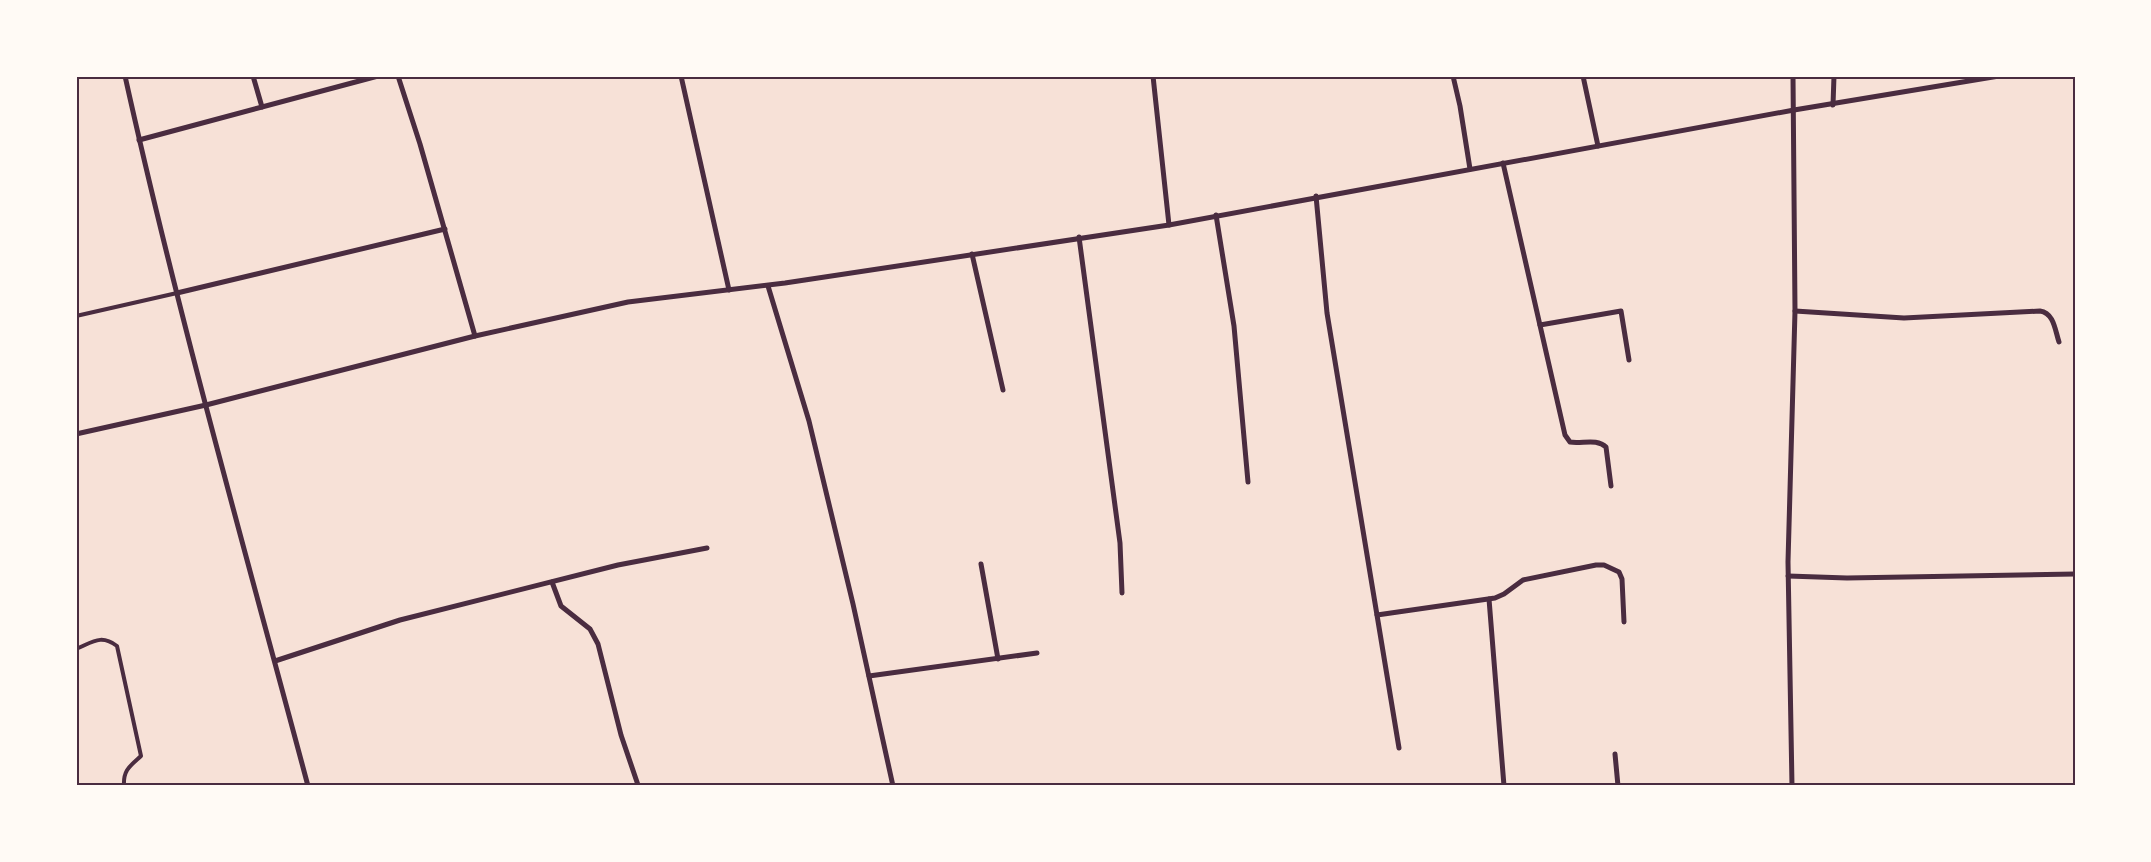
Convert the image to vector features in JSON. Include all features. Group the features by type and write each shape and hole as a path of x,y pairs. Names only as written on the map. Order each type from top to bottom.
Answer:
{"street":[{"path":"125,76 177,293 308,786"},
{"path":"253,76 262,107"},
{"path":"139,140 378,76"},
{"path":"398,76 445,229 475,336"},
{"path":"681,76 729,290"},
{"path":"1153,76 1169,225"},
{"path":"1452,76 1460,106 1470,169"},
{"path":"1582,76 1598,146"},
{"path":"1792,786 1788,576 1795,311 1793,76"},
{"path":"1833,105 1834,76"},
{"path":"76,434 206,405 475,336 628,302 768,286 1079,237 1169,225 1316,196 1794,110 1999,76"},
{"path":"1503,163 1565,435 1570,442 1597,442 1606,447 1612,486"},
{"path":"1316,196 1327,313 1399,748"},
{"path":"1216,215 1234,326 1248,482"},
{"path":"177,293 445,229"},
{"path":"1079,237 1120,543 1122,593"},
{"path":"972,254 1003,390"},
{"path":"768,286 809,421 893,786"},
{"path":"1540,324 1621,311 1629,360"},
{"path":"1795,311 1904,318 2040,311 2047,312 2051,316 2059,342"},
{"path":"275,661 400,620 618,565 707,548"},
{"path":"981,564 998,659"},
{"path":"1377,615 1489,599 1504,594 1517,583 1536,576 1604,565 1619,572 1622,579 1624,622"},
{"path":"1788,576 1856,578 2075,574"},
{"path":"552,582 561,606 590,629 598,644 621,735 638,785"},
{"path":"1489,599 1504,786"},
{"path":"868,676 1037,653"},
{"path":"1614,754 1618,786"}],"lane":[{"path":"76,316 177,293"},
{"path":"76,649 102,638 110,640 117,646 141,756 126,769 124,786"}]}
